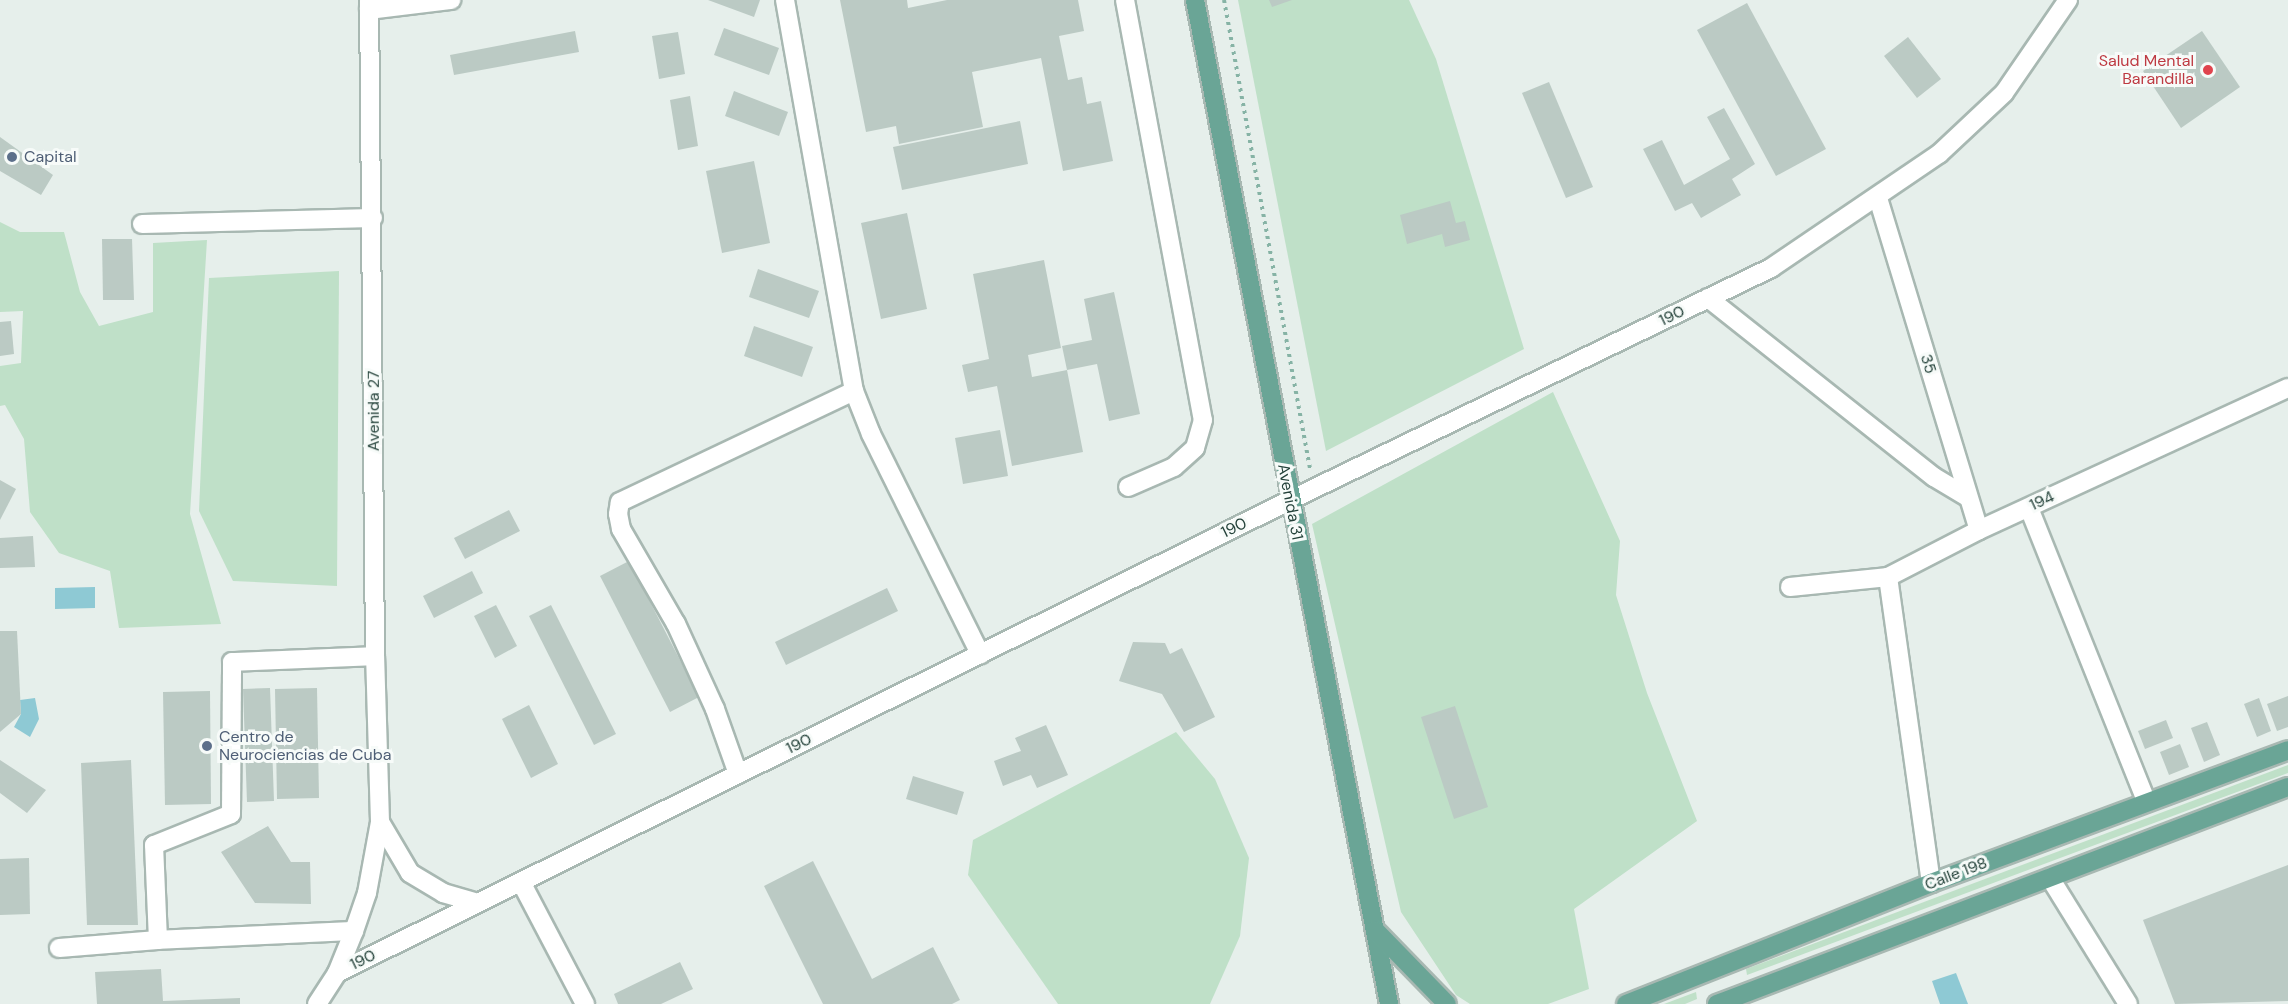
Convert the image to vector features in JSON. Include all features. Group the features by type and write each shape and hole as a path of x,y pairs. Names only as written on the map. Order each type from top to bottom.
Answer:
{"main road":[{"name":"Avenida 31","path":"1194,0 1289,501 1389,1004"},
{"name":"Calle 198","path":"1626,1004 1931,883 2288,750"},
{"path":"1723,967 1724,1000 2288,786"},
{"path":"1374,929 1447,1004"}],"street":[{"path":"369,5 452,0"},
{"path":"785,0 854,391 871,434 980,654"},
{"path":"1125,0 1203,420 1195,448 1174,467 1128,486"},
{"name":"190","path":"337,973 1313,489 1771,268 1878,198 1939,154 2004,93 2068,0"},
{"name":"Avenida 27","path":"317,1004 337,973 354,931 367,893 380,822 375,656 373,218 369,5"},
{"name":"35","path":"1878,198 1979,530"},
{"path":"142,225 373,218"},
{"path":"1708,298 1934,477 1967,496"},
{"name":"194","path":"1790,587 1888,577 1979,530 2288,388"},
{"path":"738,774 715,709 676,624 621,529 618,514 620,502 854,391"},
{"path":"2029,508 2146,801"},
{"path":"1888,577 1931,883"},
{"path":"158,940 154,845 231,814 232,663 375,656"},
{"name":"Avenida 27","path":"380,822 410,873 443,893 477,903"},
{"path":"2050,878 2128,1004"},
{"path":"521,882 585,1004"},
{"path":"59,948 158,940 354,931"}],"path":[{"path":"1224,0 1313,489"}],"green space":[{"path":"1238,0 1409,0 1436,59 1524,349 1326,451"},
{"path":"0,222 20,232 64,232 80,292 99,326 153,312 153,243 207,240 190,514 221,624 119,628 110,571 59,553 30,512 24,439 5,405 0,406 0,366 21,363 23,311 0,312"},
{"path":"339,271 337,586 233,581 199,511 209,278"},
{"path":"1553,392 1620,541 1616,595 1647,693 1697,821 1574,909 1589,989 1548,1004 1470,1004 1456,995 1401,912 1312,524"},
{"path":"1176,732 1215,779 1249,858 1240,936 1210,1004 1058,1004 968,875 973,840"},
{"path":"2288,765 2288,773 1747,975 1746,969"},
{"path":"1696,992 1697,999 1685,1004 1664,1004"}],"water":[{"path":"95,587 95,608 55,609 55,588"},
{"path":"35,698 39,719 30,737 14,727 21,714 20,700"},
{"path":"1956,973 1968,1004 1940,1004 1932,981"}],"building":[{"path":"708,0 760,0 754,17"},
{"path":"840,0 907,0 908,8 947,0 1078,0 1084,31 1059,36 1068,80 1082,77 1087,104 1101,101 1113,161 1063,171 1041,58 972,72 983,127 899,144 896,126 866,132"},
{"path":"1269,0 1292,0 1272,7"},
{"path":"1747,3 1826,149 1776,176 1697,30"},
{"path":"724,28 779,48 769,75 714,55"},
{"path":"575,31 579,52 454,75 450,55"},
{"path":"2202,31 2240,87 2181,128 2143,71"},
{"path":"678,32 685,74 659,79 652,36"},
{"path":"1908,37 1941,79 1917,98 1884,56"},
{"path":"1549,82 1593,187 1566,198 1522,93"},
{"path":"734,91 788,112 779,136 725,116"},
{"path":"690,96 698,146 678,150 670,100"},
{"path":"1724,108 1755,164 1732,179 1741,195 1701,218 1692,203 1675,211 1643,149 1662,140 1684,185 1730,159 1707,117"},
{"path":"1020,121 1028,164 902,190 893,147"},
{"name":"Capital","path":"0,137 53,175 41,195 0,171"},
{"path":"754,161 770,243 722,253 706,171"},
{"path":"1450,201 1456,223 1465,221 1470,240 1445,247 1442,234 1407,244 1400,215"},
{"path":"907,213 927,309 881,319 861,223"},
{"path":"102,239 132,239 134,300 103,300"},
{"path":"1044,260 1061,348 1028,355 1032,377 1067,370 1083,452 1012,466 997,386 968,392 962,365 989,359 973,274"},
{"path":"758,269 819,291 809,318 749,297"},
{"path":"1114,292 1140,414 1109,421 1097,364 1067,370 1062,346 1092,340 1084,299"},
{"path":"11,321 14,354 0,356 0,322"},
{"path":"754,326 813,347 802,377 744,356"},
{"path":"1000,430 1008,476 963,484 955,438"},
{"path":"0,480 16,489 0,520"},
{"path":"509,510 520,531 465,559 454,538"},
{"path":"33,536 35,567 0,568 0,538"},
{"path":"629,561 699,697 670,712 600,576"},
{"path":"472,571 483,593 434,618 423,596"},
{"path":"887,588 898,611 786,665 775,642"},
{"path":"496,605 517,646 495,658 474,616"},
{"path":"551,605 616,734 594,745 529,616"},
{"path":"0,631 17,631 21,714 0,732"},
{"path":"1133,642 1165,643 1170,654 1182,648 1215,717 1184,732 1162,694 1119,681"},
{"path":"270,688 274,801 247,802 243,689"},
{"path":"317,688 319,798 277,799 275,689"},
{"path":"210,691 211,804 165,805 163,692"},
{"path":"2288,696 2288,727 2277,731 2267,704"},
{"path":"2259,698 2271,731 2257,737 2244,704"},
{"path":"529,705 558,764 531,778 502,719"},
{"path":"1455,706 1488,807 1454,819 1421,717"},
{"path":"2166,720 2173,738 2145,749 2138,731"},
{"path":"2207,722 2220,755 2204,762 2191,728"},
{"path":"1046,725 1068,775 1037,788 1031,775 1003,786 994,761 1021,751 1015,738"},
{"path":"2180,744 2189,767 2169,775 2160,752"},
{"path":"0,760 46,790 27,813 0,793"},
{"path":"131,760 138,925 87,925 81,763"},
{"path":"913,776 964,792 957,815 906,799"},
{"path":"268,826 291,862 310,862 311,904 255,903 221,852"},
{"path":"29,858 30,914 0,915 0,859"},
{"path":"813,861 872,979 933,947 960,1000 952,1004 823,1004 764,886"},
{"path":"2288,865 2288,1001 2175,1004 2143,920"},
{"path":"680,962 693,989 661,1004 618,1004 614,994"},
{"path":"161,969 163,1001 240,998 240,1004 97,1004 95,972"}],"place":[{"name":"Salud Mental Barandilla","path":"2208,70"},
{"name":"Capital","path":"12,157"},
{"name":"Centro de Neurociencias de Cuba","path":"207,746"}]}
